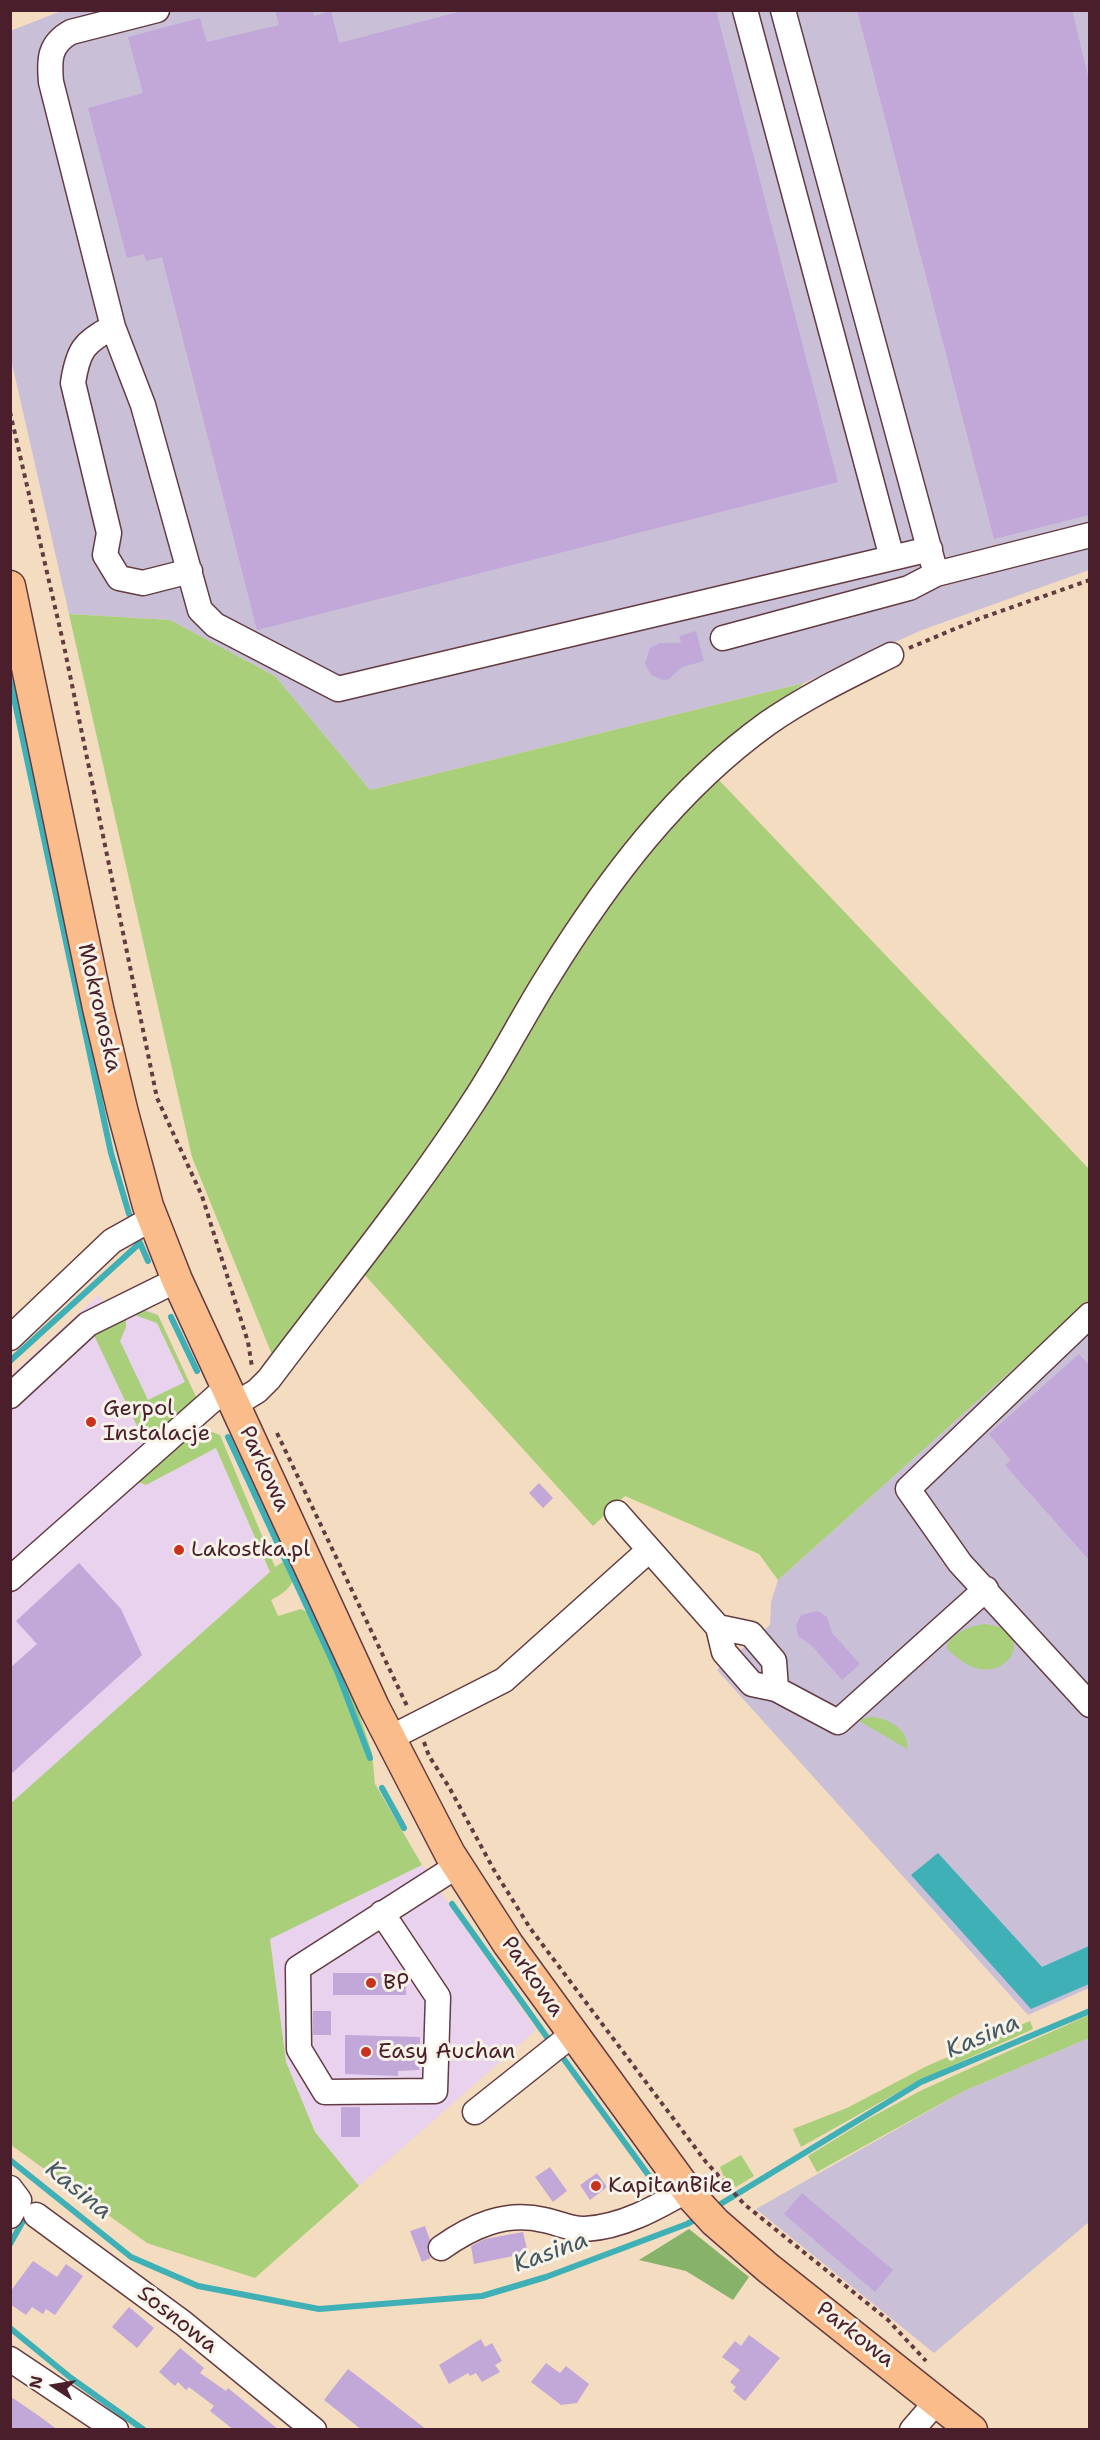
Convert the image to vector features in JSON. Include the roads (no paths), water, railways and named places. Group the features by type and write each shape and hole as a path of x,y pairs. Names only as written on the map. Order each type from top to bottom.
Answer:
{"main road":[{"name":"Mokronoska","path":"10,586 98,1008 135,1161 153,1218 177,1280 239,1399"},
{"name":"Parkowa","path":"239,1399 390,1738 457,1866 508,1944 696,2201 768,2268 972,2430"}],"street":[{"path":"157,10 71,32 54,46 49,59 51,82 113,327 143,405 200,610 206,619 338,689 930,549"},
{"path":"746,10 892,558"},
{"path":"783,10 936,574"},
{"path":"113,327 90,339 76,362 73,383 109,533 105,555 119,578 143,583 190,571"},
{"path":"723,638 909,588 936,574 1089,535"},
{"path":"10,1579 119,1480 239,1399 445,1144 475,1100 561,956 600,897 642,841 722,759 768,723 824,688 891,655"},
{"path":"10,1338 112,1241 153,1218"},
{"path":"10,1396 88,1324 177,1280"},
{"path":"1089,1315 908,1489 960,1563 1089,1705"},
{"path":"617,1513 648,1551 718,1626 724,1652 752,1684 776,1689 838,1722 986,1589"},
{"path":"390,1738 504,1680 648,1551"},
{"path":"718,1626 751,1634 774,1661 776,1689"},
{"path":"382,1914 438,1997 435,2091 325,2092 299,2049 298,1968 382,1914 457,1866"},
{"path":"475,2112 573,2034"},
{"path":"441,2248 466,2230 485,2222 541,2219 583,2230 696,2201"},
{"name":"Sosnowa","path":"19,2205 183,2323 314,2430"},
{"path":"10,2359 116,2430"},
{"path":"912,2430 937,2401"}],"water":[{"path":"938,1853 1042,1967 1089,1946 1089,1984 1031,2009 911,1875"}],"waterway":[{"path":"10,679 111,1153 129,1214"},
{"path":"10,1361 140,1243 138,1238"},
{"path":"140,1243 148,1261"},
{"path":"171,1317 197,1371"},
{"path":"228,1437 337,1671 370,1758"},
{"path":"382,1788 404,1828"},
{"path":"452,1904 549,2040"},
{"name":"Kasina","path":"714,2208 921,2082 1090,2011"},
{"path":"563,2058 663,2195"},
{"name":"Kasina","path":"10,2160 131,2257 198,2286 319,2309 482,2296 546,2277 687,2224 700,2217"},
{"path":"10,2244 23,2221"},
{"path":"10,2328 71,2378 144,2430"}],"place":[{"name":"Gerpol Instalacje","path":"91,1422"},
{"name":"Lakostka.pl","path":"179,1550"},
{"name":"BP","path":"371,1983"},
{"name":"Easy Auchan","path":"366,2052"},
{"name":"KapitanBike","path":"596,2186"}]}
